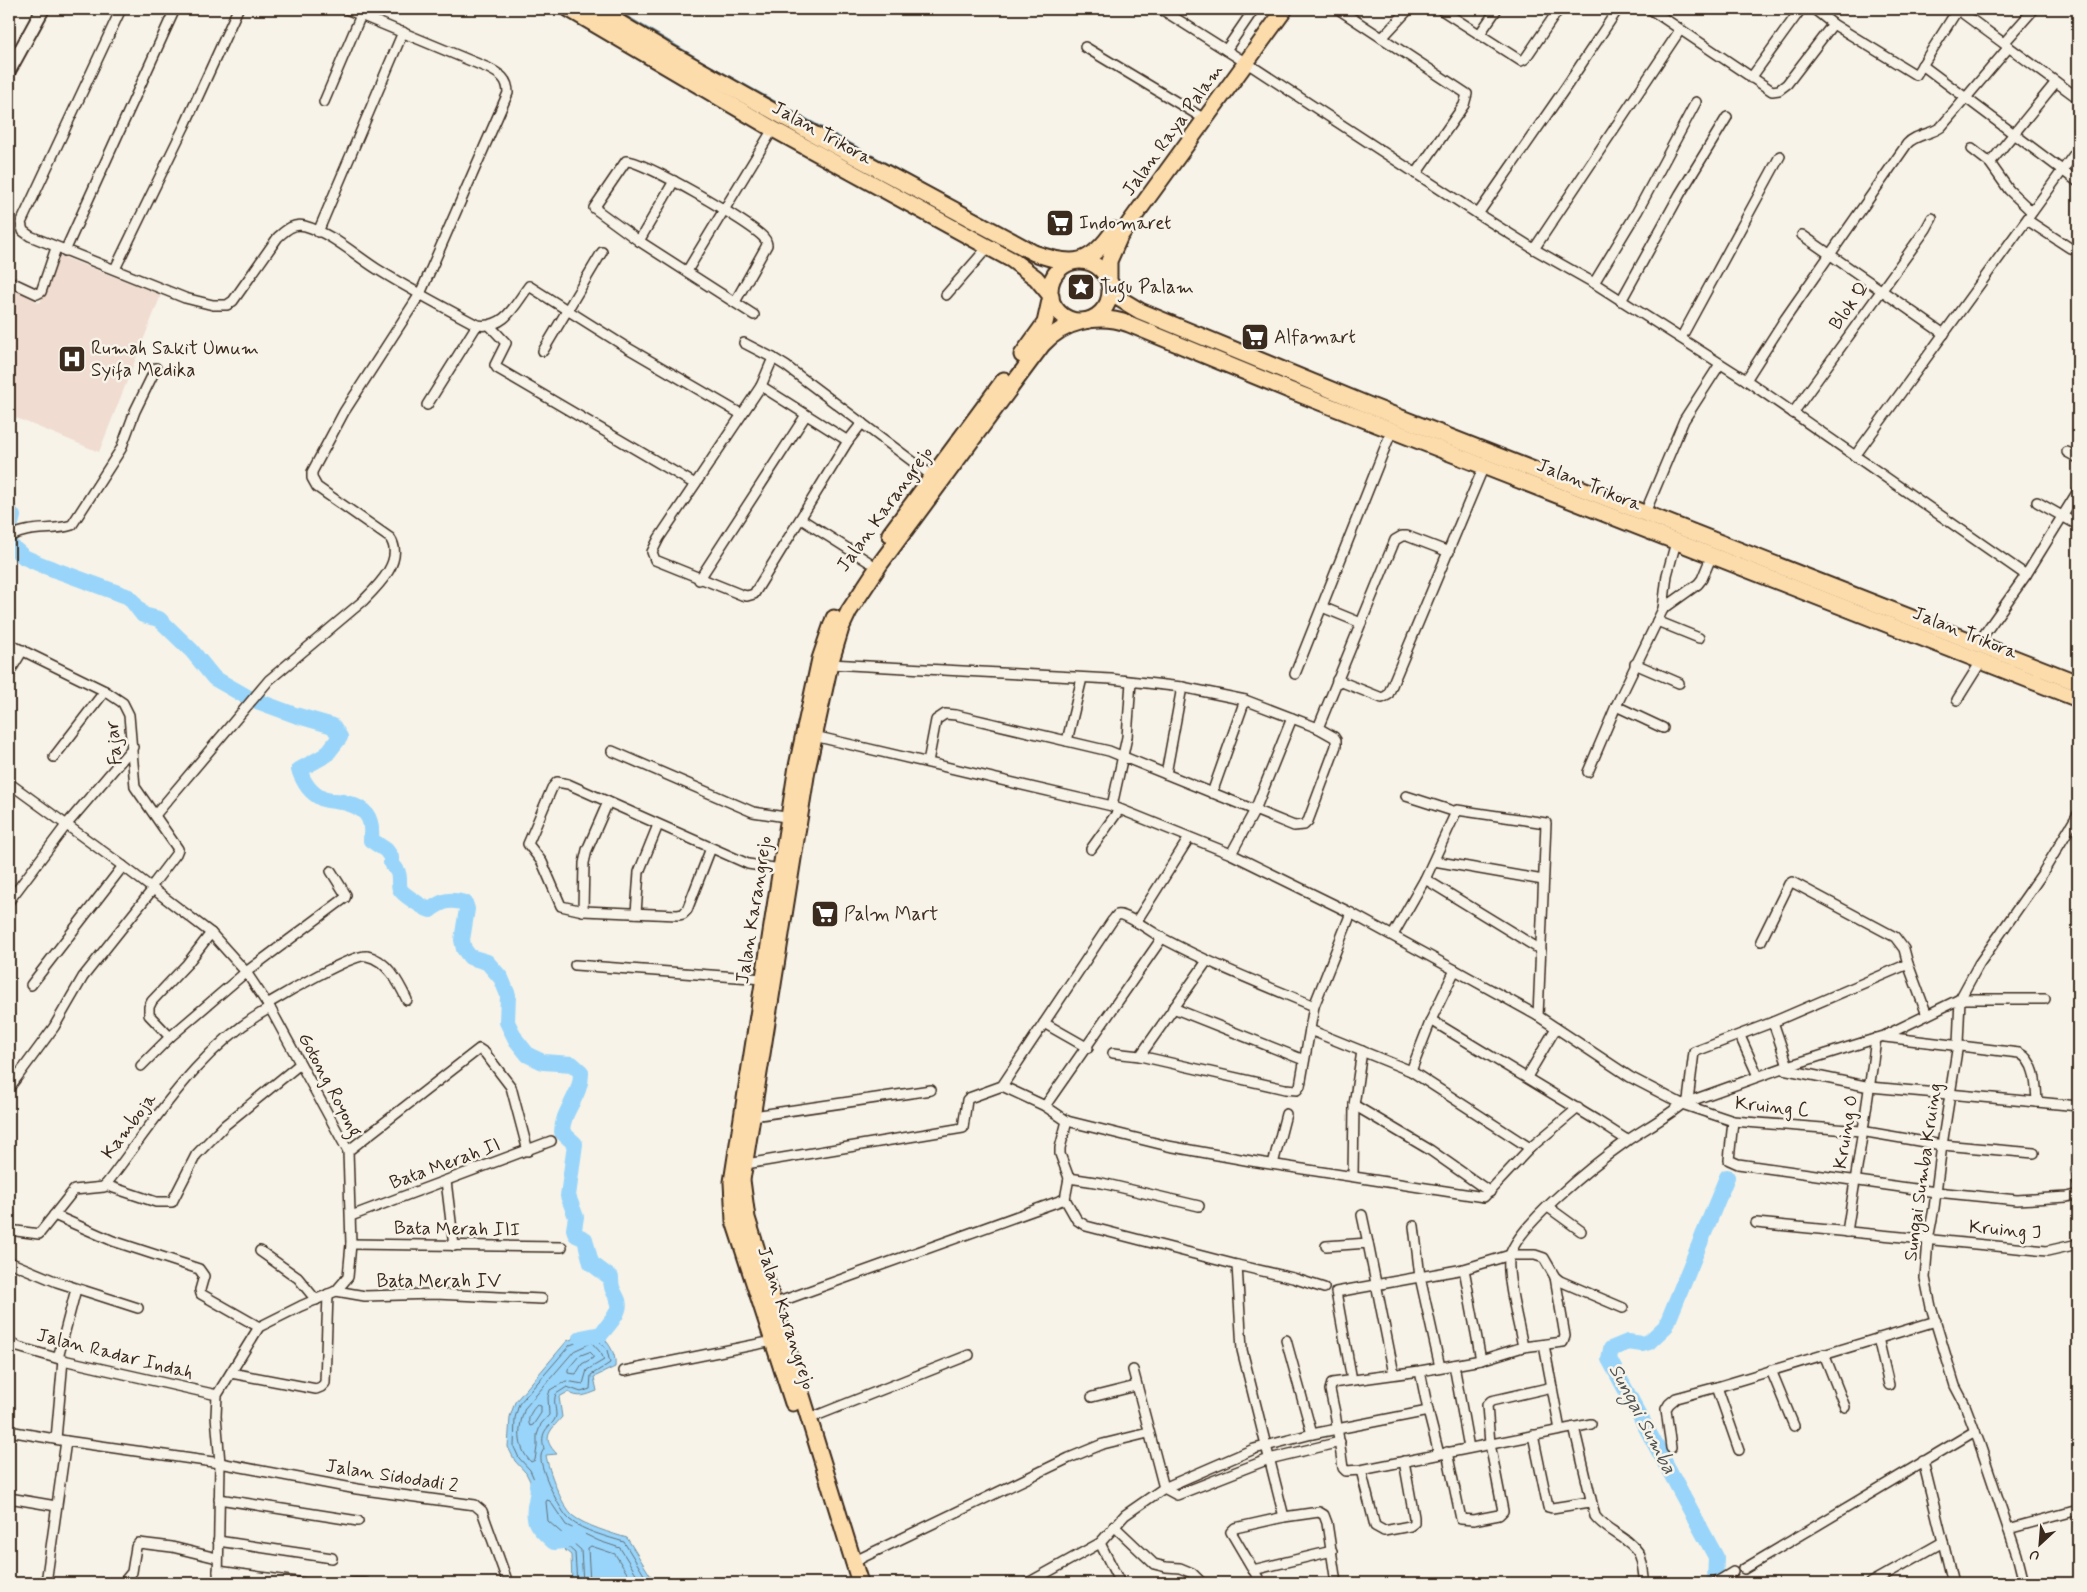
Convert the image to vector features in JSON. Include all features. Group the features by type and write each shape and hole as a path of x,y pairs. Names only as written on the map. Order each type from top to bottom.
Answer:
{"main road":[{"path":"9,71 43,9"},
{"name":"Jalan Trikora","path":"569,9 773,129 1024,268 1036,278 1051,296"},
{"name":"Jalan Trikora","path":"596,9 834,146 1017,245 1046,257 1074,261"},
{"name":"Jalan Raya Palam","path":"1109,281 1109,261 1120,236 1244,61 1275,9"},
{"name":"Jalan Raya Palam","path":"1074,261 1095,254 1104,246 1198,115 1285,9"},
{"path":"1074,261 1083,261 1099,267 1109,281 1110,290 1105,308 1099,314 1082,321 1066,317 1054,304 1051,296 1050,287 1058,270 1074,261"},
{"name":"Jalan Trikora","path":"1109,281 1120,298 1129,304 1193,334 1377,409 2078,683"},
{"name":"Jalan Karangrejo","path":"860,1583 808,1419 773,1341 734,1221 732,1182 758,1051 794,819 797,766 820,659 836,614 870,562 1045,322 1051,296"},
{"name":"Jalan Trikora","path":"1082,321 1109,318 1128,324 1392,430 2078,699"},
{"name":"Jalan Karangrejo","path":"850,1583 788,1371 773,1304 748,1218 742,1180 753,1116 764,979 781,869 830,664 849,611 880,564 1042,345 1063,327 1082,321"},
{"path":"1731,563 1735,556 1734,547"},
{"path":"1764,575 1761,568 1766,560"}],"street":[{"path":"121,9 21,223 23,231 30,236 185,298 213,305 228,306 239,295 278,237 285,230 297,226 305,226 420,294 477,325 491,326 505,318 529,286 626,347 741,414"},
{"path":"65,251 175,9"},
{"path":"115,269 185,125 238,9"},
{"path":"156,814 257,694 281,669 364,601 392,565 395,548 390,538 317,487 312,478 312,472 344,412 420,294 506,100 508,87 503,77 488,68 346,9"},
{"path":"1161,9 1478,214 1594,283 1746,380 2026,575"},
{"path":"1226,50 1254,9"},
{"path":"1338,9 1467,94 1464,105 1416,174"},
{"path":"1382,38 1409,9"},
{"path":"1440,9 1523,61 1559,9"},
{"path":"1479,35 1497,9"},
{"path":"1478,214 1618,9"},
{"path":"1650,9 1772,91 1779,90 1787,84 1833,24"},
{"path":"1751,78 1801,9"},
{"path":"1814,9 1833,24 1916,75 1958,9 2078,98"},
{"path":"1746,380 1830,253 1907,144 1914,138 1932,133 1941,127 2034,9"},
{"path":"324,102 361,15"},
{"path":"1534,249 1680,30"},
{"path":"318,232 403,32"},
{"path":"1085,47 1198,115"},
{"path":"1922,66 2078,182"},
{"path":"1990,163 2012,133 2056,82"},
{"path":"1594,283 1637,212 1696,102"},
{"path":"1621,301 1680,194 1727,117"},
{"path":"687,271 773,129"},
{"path":"1855,456 2078,149"},
{"path":"1972,150 1990,163 2029,216 2070,248 2074,249 2078,245"},
{"path":"1681,338 1780,156"},
{"path":"735,302 763,254 766,242 756,231 674,181 634,161 626,161 594,208 639,241 754,315"},
{"path":"639,241 674,181"},
{"name":"Blok Q","path":"1793,412 1926,229 1932,218"},
{"path":"1802,235 1944,334"},
{"path":"946,295 988,247"},
{"path":"9,281 37,294 41,292 56,248"},
{"path":"543,351 602,252"},
{"path":"427,405 477,325"},
{"path":"491,326 506,343 496,365 497,368 695,484"},
{"path":"744,343 773,358 932,476"},
{"path":"773,358 761,386 659,538 651,554 661,564 747,596 754,594 848,441 862,423"},
{"path":"1645,513 1668,453 1684,420 1720,364"},
{"path":"9,536 21,530 64,528 72,525 121,449 135,412 156,368"},
{"path":"761,386 848,441"},
{"path":"700,580 806,415"},
{"path":"1295,674 1392,430"},
{"path":"2067,452 2078,458"},
{"path":"1337,680 1382,698 1388,695 1484,466"},
{"path":"1978,643 2026,575 2078,491"},
{"path":"2037,502 2078,525"},
{"path":"801,520 870,562"},
{"path":"1318,728 1397,538 1407,536 1449,552"},
{"path":"1588,772 1635,664 1663,609 1667,575 1676,542"},
{"path":"1663,609 1698,584 1712,555"},
{"path":"1322,607 1361,623"},
{"path":"1657,621 1699,638"},
{"name":"Fajar","path":"9,644 105,691 123,703 127,709 133,747 136,787 178,849 152,888"},
{"path":"9,673 23,650"},
{"path":"1957,700 1982,660"},
{"path":"830,664 1082,678 1182,687 1245,700 1318,728 1334,737 1336,742 1308,820 1304,825 1294,826 1109,751 945,714 936,720 928,762"},
{"path":"1635,664 1679,684"},
{"path":"1067,741 1082,678"},
{"path":"1091,849 1115,808 1127,737 1131,682"},
{"path":"1166,774 1182,687"},
{"path":"54,757 105,691"},
{"path":"1212,793 1245,700"},
{"path":"1616,706 1663,728"},
{"path":"1231,854 1255,810 1292,718"},
{"name":"Kruing C","path":"814,736 1115,808 1231,854 1351,913 1538,1016 1630,1077 1685,1102 1734,1121 1861,1132 1942,1145 2034,1153"},
{"path":"9,901 67,824 133,747"},
{"path":"612,751 753,812 794,819"},
{"path":"711,848 686,912 678,915 568,909 559,904 542,862 528,844 540,813 557,782 568,784 748,864 781,869"},
{"path":"9,795 12,785"},
{"name":"Gotong Royong","path":"12,785 67,824 211,934 246,972 268,1006 348,1151 351,1216 348,1278 332,1293"},
{"path":"1406,796 1456,812 1460,810 1546,823 1538,1016"},
{"path":"583,911 586,850 608,802"},
{"path":"1392,935 1425,879 1456,812"},
{"name":"Sungai Sumba Kruing","path":"2024,1583 1975,1431 1955,1386 1927,1294 1925,1278 1928,1240 1958,1044 1960,999 1979,964 2042,874 2078,814"},
{"path":"636,913 639,872 658,825"},
{"path":"1136,922 1189,838"},
{"path":"1434,861 1543,880"},
{"path":"32,985 123,866"},
{"path":"141,1066 170,1037 246,972 345,898 346,895 331,872"},
{"path":"1425,879 1541,950"},
{"path":"1760,941 1789,884 1792,882 1895,937 1904,949 1927,1015"},
{"path":"9,1088 54,1027 83,977 152,888"},
{"path":"1113,1053 1140,1056 1296,1090 1300,1086 1314,1006 1351,913"},
{"path":"746,1164 964,1128 965,1107 969,1098 1002,1086 1117,916 1121,915 1136,922 1162,938 1207,961 1314,1006"},
{"path":"170,1037 149,1015 148,1007 211,934"},
{"path":"1045,1106 1088,1048 1162,938"},
{"name":"Kamboja","path":"9,1230 39,1234 74,1190 102,1189 178,1088 215,1050 268,1006 328,970 366,955 381,963 391,973 407,1000"},
{"path":"1140,1056 1207,961"},
{"path":"1685,1102 1694,1052 1740,1036 1908,964"},
{"path":"576,966 764,979"},
{"path":"1411,1071 1430,1020 1455,970"},
{"path":"1523,1347 1510,1275 1510,1255 1516,1242 1528,1225 1569,1187 1627,1140 1670,1114 1685,1102 1785,1067 1880,1037 1960,999 2045,999"},
{"path":"1173,1008 1304,1060"},
{"path":"1430,1020 1578,1108 1627,1140"},
{"path":"1773,1022 1785,1067"},
{"path":"1044,1023 1088,1048"},
{"path":"1527,1078 1556,1028"},
{"path":"1310,1030 1411,1071 1530,1148"},
{"path":"1740,1036 1758,1076"},
{"path":"1880,1037 1958,1044 2024,1055 2029,1059 2034,1074 2037,1102"},
{"name":"Kruing O","path":"1847,1232 1861,1132 1880,1037"},
{"path":"348,1151 478,1049 485,1053 510,1087 528,1151"},
{"path":"1353,1176 1354,1105 1362,1051"},
{"path":"105,1185 156,1202 172,1202 196,1155 225,1125 300,1064"},
{"path":"1785,1067 1870,1087 2078,1106"},
{"path":"1002,1086 1045,1106 1067,1121 1168,1146 1484,1197 1530,1148 1578,1108"},
{"path":"753,1116 931,1090"},
{"path":"1354,1105 1430,1150 1490,1192"},
{"path":"1273,1164 1286,1114"},
{"path":"1067,1121 1060,1154 1069,1178 1066,1199 1080,1224 1237,1266 1293,1278 1324,1288"},
{"path":"1734,1121 1729,1160 1738,1164 1936,1192 2017,1200 2067,1197 2078,1194"},
{"name":"Bata Merah II","path":"351,1216 528,1151 550,1141"},
{"path":"2078,1170 2076,1170 2078,1183"},
{"path":"1069,1178 1102,1183 1199,1206"},
{"path":"446,1181 454,1246"},
{"path":"773,1304 1066,1199"},
{"path":"1548,1207 1582,1231"},
{"path":"54,1215 113,1240 199,1269 204,1276 200,1290 201,1294 259,1327"},
{"path":"1362,1215 1394,1374"},
{"name":"Kruing J","path":"1756,1223 2047,1251 2078,1244"},
{"path":"1414,1226 1420,1276 1440,1367"},
{"path":"1326,1246 1368,1243"},
{"name":"Bata Merah III","path":"351,1244 562,1247"},
{"path":"260,1251 298,1278 316,1300"},
{"path":"1352,1380 1336,1292 1464,1269 1510,1255 1542,1256 1555,1277 1565,1340 1560,1343 1523,1347 1481,1360 1420,1371 1337,1382 1330,1386 1343,1468 1346,1471 1361,1470 1591,1424"},
{"path":"9,1262 76,1289 138,1308"},
{"path":"1237,1266 1242,1350 1284,1517"},
{"path":"1464,1269 1481,1360"},
{"path":"1555,1277 1623,1308"},
{"path":"46,1583 56,1506 61,1440 61,1359 76,1289"},
{"path":"218,1583 220,1463 216,1416 217,1395 259,1327 332,1293 325,1383 321,1387 316,1389 231,1373"},
{"name":"Bata Merah IV","path":"332,1293 366,1296 435,1294 542,1299"},
{"path":"1671,1448 1666,1409 1676,1398 1717,1388 1936,1321"},
{"path":"1878,1338 1889,1385"},
{"path":"1286,1340 1312,1434"},
{"name":"Jalan Radar Indah","path":"9,1341 18,1347 61,1359 217,1395"},
{"path":"624,1371 773,1341"},
{"path":"1544,1345 1560,1430"},
{"path":"1824,1354 1845,1407"},
{"path":"808,1419 969,1355"},
{"path":"1454,1365 1469,1448"},
{"path":"1133,1370 1164,1488 1177,1496 1269,1459 1340,1442"},
{"path":"1771,1370 1794,1426"},
{"path":"1420,1371 1430,1418"},
{"path":"1092,1397 1136,1386"},
{"path":"1028,1583 1100,1543 1125,1515 1164,1488 1265,1445 1428,1411 1443,1453 1461,1519 1488,1518 1500,1515 1502,1511 1490,1444 1486,1408 1490,1400 1552,1387"},
{"path":"1717,1388 1739,1450"},
{"path":"1574,1427 1590,1502 1595,1516 1599,1522 1624,1538 1639,1553 1645,1583"},
{"name":"Jalan Sidodadi 2","path":"9,1431 220,1463 357,1489 475,1505 482,1511 508,1583"},
{"path":"1744,1569 1975,1431"},
{"path":"853,1562 1070,1458 1104,1444 1148,1433"},
{"path":"1533,1435 1548,1506 1552,1508 1590,1502"},
{"path":"1361,1470 1375,1526 1384,1531 1410,1526 1414,1523 1414,1517 1404,1461"},
{"path":"1923,1461 1953,1583"},
{"path":"9,1498 56,1506"},
{"path":"219,1499 358,1521"},
{"path":"2008,1529 2078,1510"},
{"path":"1261,1583 1231,1532 1235,1528 1284,1517 1319,1512 1322,1513 1327,1523 1336,1583"},
{"path":"1114,1526 1154,1564 1180,1568 1192,1573 1202,1583"},
{"path":"218,1541 332,1558"},
{"path":"1870,1583 1943,1542"},
{"path":"123,1583 132,1572 136,1548 139,1543 172,1547 217,1558"},
{"path":"1100,1543 1120,1583"},
{"path":"1253,1570 1332,1551"},
{"path":"218,1571 304,1583"},
{"path":"1715,1583 1733,1572"},
{"path":"352,1583 366,1583"}],"shaded area":[{"name":"Rumah Sakit Umum Syifa Medika","path":"58,255 161,295 99,452 9,415 9,287 40,303"}],"water":[{"path":"598,1329 613,1351 615,1367 594,1377 597,1391 579,1396 568,1392 559,1397 562,1417 550,1431 548,1439 549,1444 557,1454 546,1455 547,1461 564,1505 573,1516 584,1523 627,1538 655,1583 572,1583 571,1555 538,1527 530,1481 526,1473 515,1461 508,1447 510,1417 515,1402 567,1341"}],"waterway":[{"path":"614,9 703,62 950,199"},
{"path":"9,511 13,516 9,531"},
{"path":"9,544 24,557 42,565 129,597 143,615 159,619 192,651 214,678 249,698 295,715 333,726 340,737 326,755 299,770 308,787 314,794 323,799 351,804 366,814 371,825 371,840 386,850 391,857 391,863 399,875 400,889 418,904 430,910 446,901 465,903 467,909 462,940 464,949 470,957 487,962 501,978 508,995 507,1022 516,1040 528,1055 543,1062 572,1064 581,1072 578,1088 565,1117 562,1132 575,1144 568,1196 576,1217 574,1229 576,1235 585,1239 591,1263 611,1278 612,1289 619,1303 617,1312 601,1334 581,1338"},
{"name":"Sungai Sumba","path":"1715,1583 1716,1557 1609,1359 1611,1349 1628,1342 1642,1344 1649,1342 1666,1326 1727,1177"},
{"path":"537,1485 538,1491 534,1515 540,1529 554,1542 563,1541 577,1535"}],"place":[{"name":"Indomaret","path":"1060,223"},
{"name":"Tugu Palam","path":"1081,287"},
{"name":"Alfamart","path":"1255,337"},
{"name":"Rumah Sakit Umum Syifa Medika","path":"72,359"},
{"name":"Palm Mart","path":"825,914"}]}
